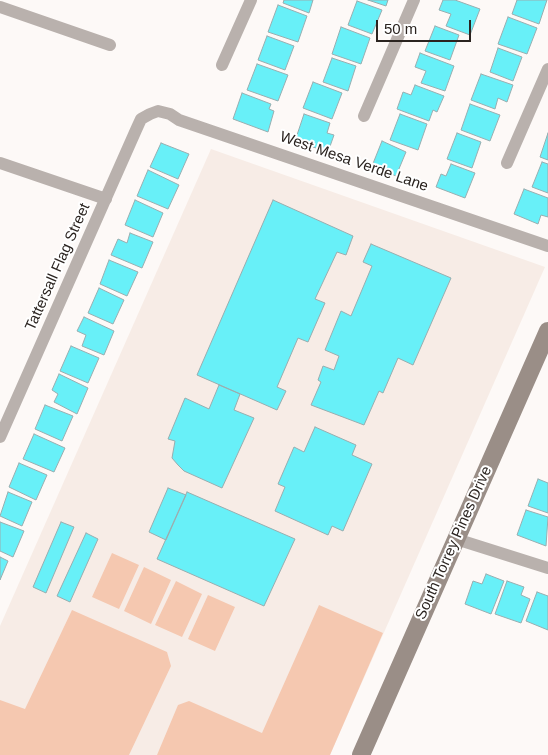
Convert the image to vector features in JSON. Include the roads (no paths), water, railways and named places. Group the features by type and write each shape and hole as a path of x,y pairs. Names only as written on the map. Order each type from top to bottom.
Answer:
{"street":[{"path":"222,65 251,0"},
{"path":"364,116 414,0"},
{"path":"0,7 110,45"},
{"path":"507,163 548,69"},
{"name":"West Mesa Verde Lane","path":"150,114 158,111 170,114 188,123 548,246"},
{"name":"Tattersall Flag Street","path":"0,437 141,119 150,114"},
{"path":"0,162 106,199"},
{"name":"South Torrey Pines Drive","path":"361,755 548,331"},
{"path":"456,538 548,568"}]}
